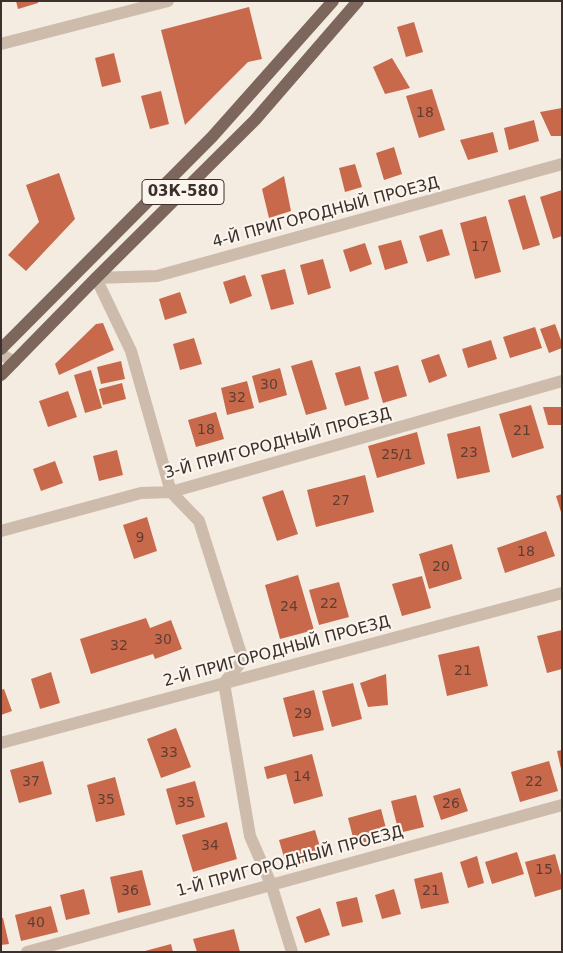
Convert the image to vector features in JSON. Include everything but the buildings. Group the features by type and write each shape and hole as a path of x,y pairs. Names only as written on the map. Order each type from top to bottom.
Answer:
{"main road":[{"name":"03К-580","path":"1,349 212,137 333,1"},
{"name":"03К-580","path":"1,376 96,278 255,120 358,1"}],"street":[{"path":"1,44 168,1"},
{"name":"4-Й ПРИГОРОДНЫЙ ПРОЕЗД","path":"96,278 157,276 562,164"},
{"path":"96,278 130,351 172,492 199,522 243,660 224,683 250,836 271,884 292,952"},
{"path":"1,354 14,362"},
{"name":"3-Й ПРИГОРОДНЫЙ ПРОЕЗД","path":"1,531 141,493 172,492 562,381"},
{"name":"2-Й ПРИГОРОДНЫЙ ПРОЕЗД","path":"1,743 562,592"},
{"name":"1-Й ПРИГОРОДНЫЙ ПРОЕЗД","path":"27,952 562,805"}]}
